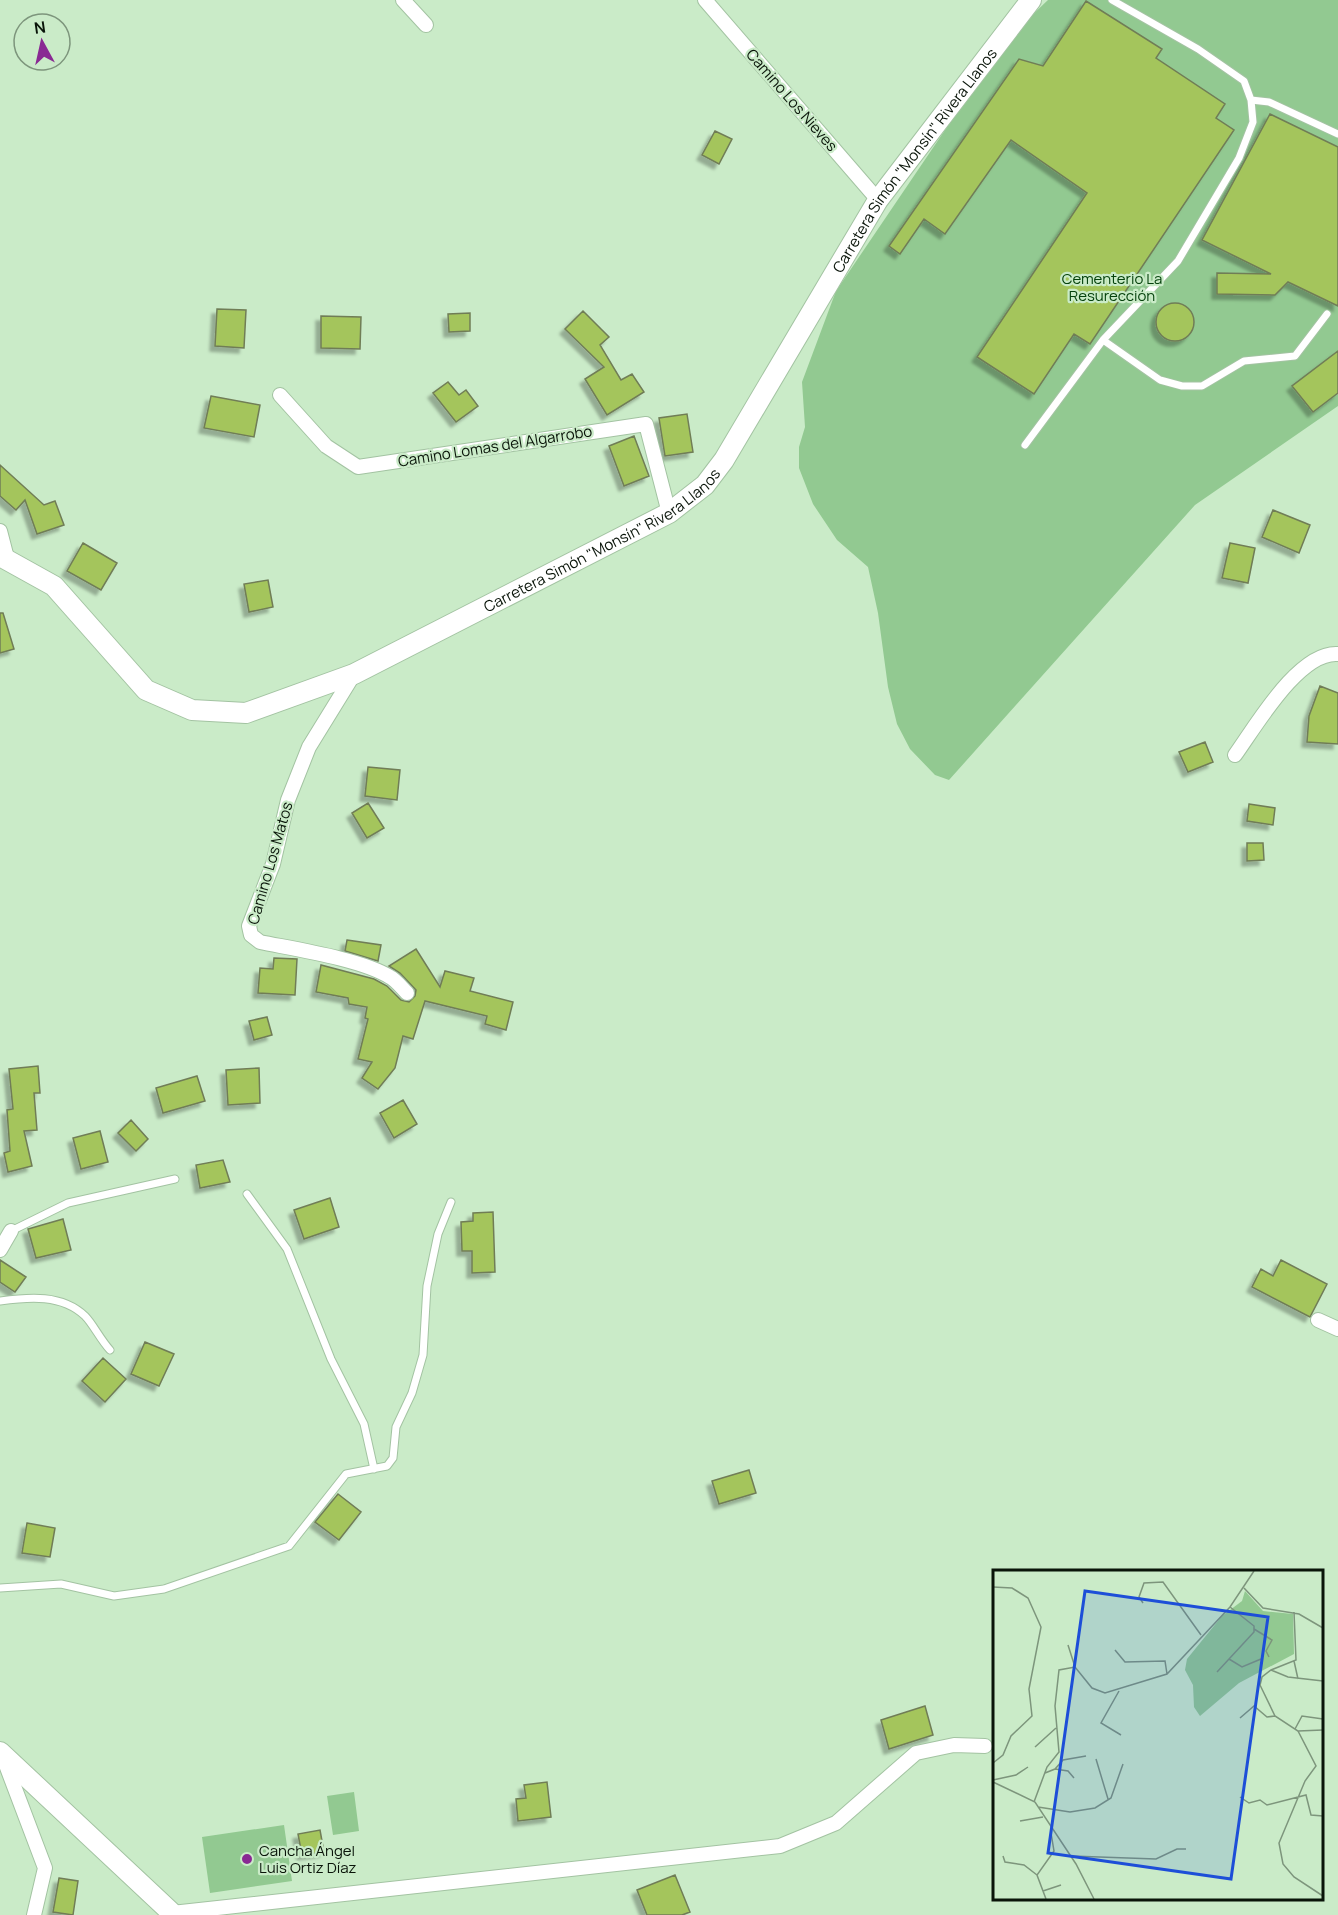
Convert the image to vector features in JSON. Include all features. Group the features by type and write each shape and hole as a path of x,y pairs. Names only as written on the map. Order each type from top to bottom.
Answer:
{"street":[{"path":"403,0 426,25"},
{"name":"Camino Los Nieves","path":"705,0 878,200"},
{"name":"Carretera Simón \"Monsín\" Rivera Llanos","path":"3,557 54,586 146,690 192,710 246,713 354,674 669,513 705,485 739,438 878,200 1031,0"},
{"name":"Camino Lomas del Algarrobo","path":"280,395 326,446 358,467 646,424 669,513"},
{"path":"0,531 3,557"},
{"path":"1235,755 1293,676 1327,653 1338,654"},
{"name":"Camino Los Matos","path":"354,674 309,747 288,800 273,864 249,926 251,935 260,942 326,956 368,969 391,977 407,993"},
{"path":"0,1250 11,1231"},
{"path":"1318,1320 1338,1329"},
{"path":"0,1752 173,1914 780,1846 836,1823 916,1754 954,1745 985,1746"},
{"path":"0,1752 45,1868 34,1915"}],"lane":[{"path":"1025,445 1103,340 1178,261 1239,158 1253,122 1251,100 1244,81 1198,48 1112,0"},
{"path":"1251,100 1269,102 1338,134"},
{"path":"1103,340 1160,380 1182,386 1202,386 1244,361 1295,356 1327,314"},
{"path":"11,1231 68,1203 175,1179"},
{"path":"247,1194 286,1249 331,1359 364,1424 374,1469"},
{"path":"0,1588 61,1584 114,1596 164,1589 289,1546 346,1474 387,1467 393,1458 396,1427 412,1394 423,1355 427,1286 438,1234 451,1202"},
{"path":"0,1300 43,1297 63,1303 86,1316 98,1337 110,1350"}],"green space":[{"name":"Cementerio La Resurección","path":"1048,0 1338,0 1338,406 1195,505 949,780 935,775 910,749 897,724 888,687 878,613 868,567 837,540 813,504 799,468 799,447 805,427 802,382 836,291 1006,40"},
{"path":"354,1792 359,1831 333,1835 327,1796"},
{"name":"Cancha Ángel Luis Ortiz Díaz","path":"284,1825 292,1881 210,1893 202,1837"}],"building":[{"path":"1086,1 1162,49 1156,58 1225,104 1216,118 1234,130 1090,344 1074,334 1034,394 977,357 1087,193 1011,140 945,234 924,219 900,254 889,246 1019,59 1043,66"},
{"path":"1270,114 1338,147 1338,306 1288,282 1275,295 1217,294 1217,273 1271,274 1202,240"},
{"path":"715,131 732,139 719,164 702,155"},
{"path":"1175,303 1189,308 1194,322 1189,336 1175,341 1161,336 1156,322 1161,308"},
{"path":"217,309 246,310 244,348 215,346"},
{"path":"583,311 609,337 600,345 621,380 632,374 644,392 607,415 585,379 604,367 565,329"},
{"path":"470,313 470,331 449,332 448,314"},
{"path":"321,316 361,317 360,349 321,348"},
{"path":"1338,351 1338,393 1313,412 1292,386"},
{"path":"448,382 459,395 466,390 478,406 456,422 433,393"},
{"path":"211,396 260,405 254,437 204,428"},
{"path":"687,414 693,452 665,456 659,418"},
{"path":"634,436 649,476 624,486 609,446"},
{"path":"0,465 44,505 55,501 64,525 37,534 25,500 16,510 0,496"},
{"path":"1273,510 1310,525 1299,553 1262,537"},
{"path":"83,543 117,563 101,590 67,571"},
{"path":"1230,543 1255,548 1248,583 1222,578"},
{"path":"268,580 273,607 249,612 244,584"},
{"path":"0,613 3,613 14,649 0,653"},
{"path":"1320,686 1338,693 1338,744 1307,742 1309,716"},
{"path":"1205,742 1213,762 1188,772 1179,752"},
{"path":"368,767 400,770 397,800 365,796"},
{"path":"368,803 384,828 367,838 352,813"},
{"path":"1249,804 1275,808 1273,825 1247,821"},
{"path":"1247,843 1263,843 1264,860 1247,861"},
{"path":"347,940 381,945 378,961 345,951"},
{"path":"416,949 440,987 445,971 474,978 470,991 513,1002 506,1030 485,1024 487,1016 425,1001 413,1039 403,1036 395,1068 378,1089 362,1078 372,1062 358,1059 368,1019 365,1018 367,1007 349,1004 348,998 316,992 321,965 374,979 387,986 401,1000 409,1002 415,996 416,990 400,973 389,966"},
{"path":"274,958 297,959 295,995 258,993 260,968 273,969"},
{"path":"267,1017 272,1035 254,1040 249,1021"},
{"path":"38,1066 40,1093 34,1093 37,1130 24,1131 32,1166 8,1172 4,1153 10,1151 7,1110 13,1109 9,1069"},
{"path":"259,1068 260,1103 228,1105 226,1070"},
{"path":"197,1076 205,1101 163,1113 156,1088"},
{"path":"403,1100 417,1124 394,1138 380,1113"},
{"path":"131,1120 148,1139 136,1151 118,1133"},
{"path":"100,1131 108,1162 81,1169 73,1138"},
{"path":"223,1160 230,1182 200,1188 196,1165"},
{"path":"330,1198 339,1227 304,1239 294,1210"},
{"path":"493,1212 495,1272 472,1273 472,1251 462,1251 461,1222 473,1221 473,1213"},
{"path":"63,1219 71,1250 36,1258 28,1229"},
{"path":"0,1260 26,1277 15,1292 0,1282"},
{"path":"1281,1260 1327,1284 1310,1317 1252,1287 1261,1269 1273,1276"},
{"path":"145,1342 174,1354 159,1386 131,1374"},
{"path":"103,1358 126,1379 105,1402 82,1381"},
{"path":"749,1470 756,1493 719,1504 712,1481"},
{"path":"338,1494 361,1512 339,1540 315,1522"},
{"path":"27,1523 55,1528 50,1557 22,1553"},
{"path":"925,1706 933,1735 889,1749 881,1720"},
{"path":"547,1782 551,1817 518,1821 516,1799 526,1798 524,1785"},
{"path":"320,1830 324,1852 302,1855 298,1834"},
{"path":"675,1875 690,1912 682,1915 647,1915 637,1890"},
{"path":"59,1878 78,1881 73,1915 53,1912"}],"place":[{"name":"Cancha Ángel Luis Ortiz Díaz","path":"247,1859"}]}
